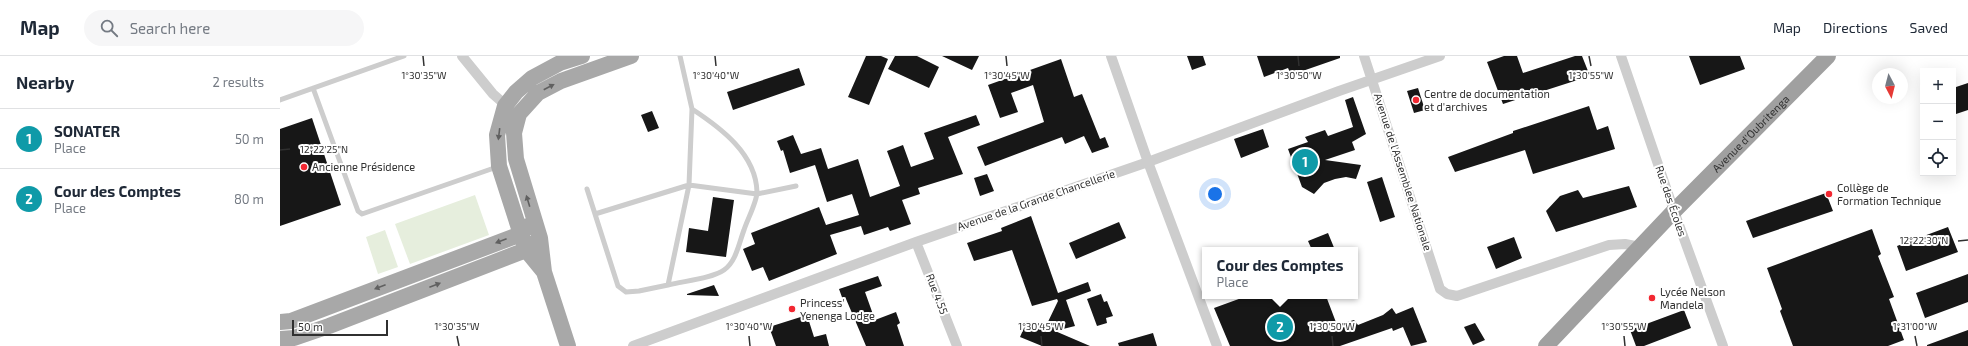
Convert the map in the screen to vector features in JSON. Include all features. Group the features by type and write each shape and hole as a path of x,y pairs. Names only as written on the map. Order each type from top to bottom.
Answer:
{"highway":[{"name":"Avenue d'Oubritenga","path":"1546,346 1674,211 1828,56"}],"main road":[{"path":"544,272 526,250 499,166 498,135 505,106 516,92 532,78 560,63 582,56"},
{"path":"568,346 544,272 540,238 516,159 514,133 519,114 538,93 560,81 631,56"},
{"path":"280,322 291,321 521,234 534,221"},
{"path":"280,339 294,338 329,326 526,250 540,238"}],"street":[{"path":"462,56 505,106 519,114"},
{"path":"1111,56 1148,162 1217,346"},
{"name":"Avenue de l'Assemblee Nationale","path":"1364,56 1440,288 1447,294 1457,296 1609,245 1625,244 1640,247"},
{"name":"Avenue de la Grande Chancellerie","path":"633,346 916,242 1148,162 1372,79 1440,56"},
{"name":"Rue des Écoles","path":"1620,56 1723,346"},
{"name":"Rue 4.55","path":"916,242 957,346"}],"lane":[{"path":"280,100 404,56"},
{"path":"668,285 689,185 692,109 680,56"},
{"path":"313,88 358,211 362,214 499,166"},
{"path":"587,189 618,286 626,292 668,285 710,275 724,270 733,260 757,194 754,174 744,155 722,129 692,109"},
{"path":"595,214 689,185 757,194 796,186"}],"green space":[{"path":"475,195 489,235 410,264 395,224"},
{"path":"385,230 398,267 378,274 366,237"}],"building":[{"path":"866,56 881,56 888,59 869,105 848,97"},
{"path":"895,56 917,56 939,67 929,88 888,69"},
{"path":"942,56 979,56 972,70"},
{"path":"1187,56 1203,56 1206,65 1192,70"},
{"path":"1257,56 1340,56 1340,58 1291,75 1288,68 1264,77"},
{"path":"1504,56 1517,56 1523,73 1575,56 1582,56 1590,76 1503,104 1487,62"},
{"path":"1689,56 1740,56 1745,69 1700,85"},
{"path":"1061,59 1074,97 1082,94 1100,139 1105,137 1109,147 1092,153 1084,136 1065,144 1062,137 985,166 977,147 1044,122 1033,85 1011,93 1018,112 1000,118 988,85"},
{"path":"799,68 805,85 733,110 727,92"},
{"path":"1968,83 1968,110 1956,114 1956,104 1956,87"},
{"name":"Centre de documentation et d'archives","path":"1418,88 1425,110 1414,113 1407,91"},
{"path":"1353,97 1366,134 1352,142 1355,150 1325,160 1361,165 1356,179 1346,177 1335,179 1324,183 1314,194 1302,187 1288,149 1308,142 1305,137 1325,130 1328,136 1353,127 1345,100"},
{"path":"1589,106 1597,130 1608,126 1615,149 1533,174 1525,150 1455,172 1448,157 1513,133 1513,131"},
{"path":"652,111 659,128 648,132 641,115"},
{"path":"976,115 980,125 948,137 963,174 918,188 920,194 902,200 911,224 890,231 888,227 864,235 861,226 830,235 837,254 769,281 763,267 752,271 743,249 755,244 751,233 819,207 826,225 859,215 852,194 827,202 815,165 790,173 783,150 781,151 777,141 793,135 801,154 821,148 828,169 858,159 870,197 900,186 887,151 903,145 911,167 934,159 924,133"},
{"name":"Ancienne Présidence","path":"312,118 341,205 280,226 280,129"},
{"path":"1263,129 1269,147 1241,158 1234,139"},
{"path":"987,174 994,191 980,196 974,178"},
{"path":"1382,177 1395,217 1380,222 1367,182"},
{"path":"1629,186 1637,207 1556,232 1546,211 1560,196 1578,190 1583,198"},
{"path":"1826,193 1833,211 1753,238 1746,221"},
{"path":"713,197 734,200 726,257 686,252 689,228 708,231"},
{"path":"1031,216 1058,293 1088,282 1091,291 1066,300 1075,326 1055,331 1090,346 1042,346 1020,337 1027,321 1045,328 1058,301 1057,299 1032,306 1012,250 974,261 967,243 1002,231 1001,228"},
{"path":"1119,222 1126,238 1076,259 1069,243"},
{"path":"1948,227 1958,252 1906,271 1897,246"},
{"path":"1872,229 1881,254 1878,256 1894,297 1889,299 1904,340 1888,346 1793,346 1780,311 1782,309 1767,268"},
{"path":"1328,233 1334,247 1311,247 1308,241"},
{"path":"1514,237 1522,258 1496,269 1487,247"},
{"path":"1968,274 1968,302 1925,318 1916,293"},
{"path":"878,276 882,286 865,292 875,320 896,312 900,323 897,325 904,346 866,346 846,299 843,300 839,289"},
{"path":"714,285 719,296 687,295 687,294"},
{"path":"1101,294 1104,302 1107,301 1113,316 1106,318 1107,323 1097,326 1087,299"},
{"path":"1239,299 1327,299 1337,325 1354,320 1358,325 1383,315 1392,308 1396,314 1413,307 1427,342 1411,346 1403,327 1393,331 1392,328 1340,346 1230,346 1214,308"},
{"path":"1684,310 1691,328 1644,346 1636,346 1630,330"},
{"path":"807,315 814,337 826,334 829,346 776,346 769,327"},
{"path":"1475,323 1485,340 1473,345 1464,327"},
{"path":"1968,330 1968,346 1927,346 1927,345"},
{"path":"1153,333 1157,346 1119,346 1118,343"}],"place":[{"name":"Centre de documentation et d'archives","path":"1416,100"},
{"name":"SONATER","path":"1305,162"},
{"name":"Ancienne Présidence","path":"304,167"},
{"name":"Collège de Formation Technique","path":"1829,194"},
{"name":"Lycée Nelson Mandela","path":"1652,298"},
{"name":"Princess' Yenenga Lodge","path":"792,309"},
{"name":"Cour des Comptes","path":"1280,327"}]}
